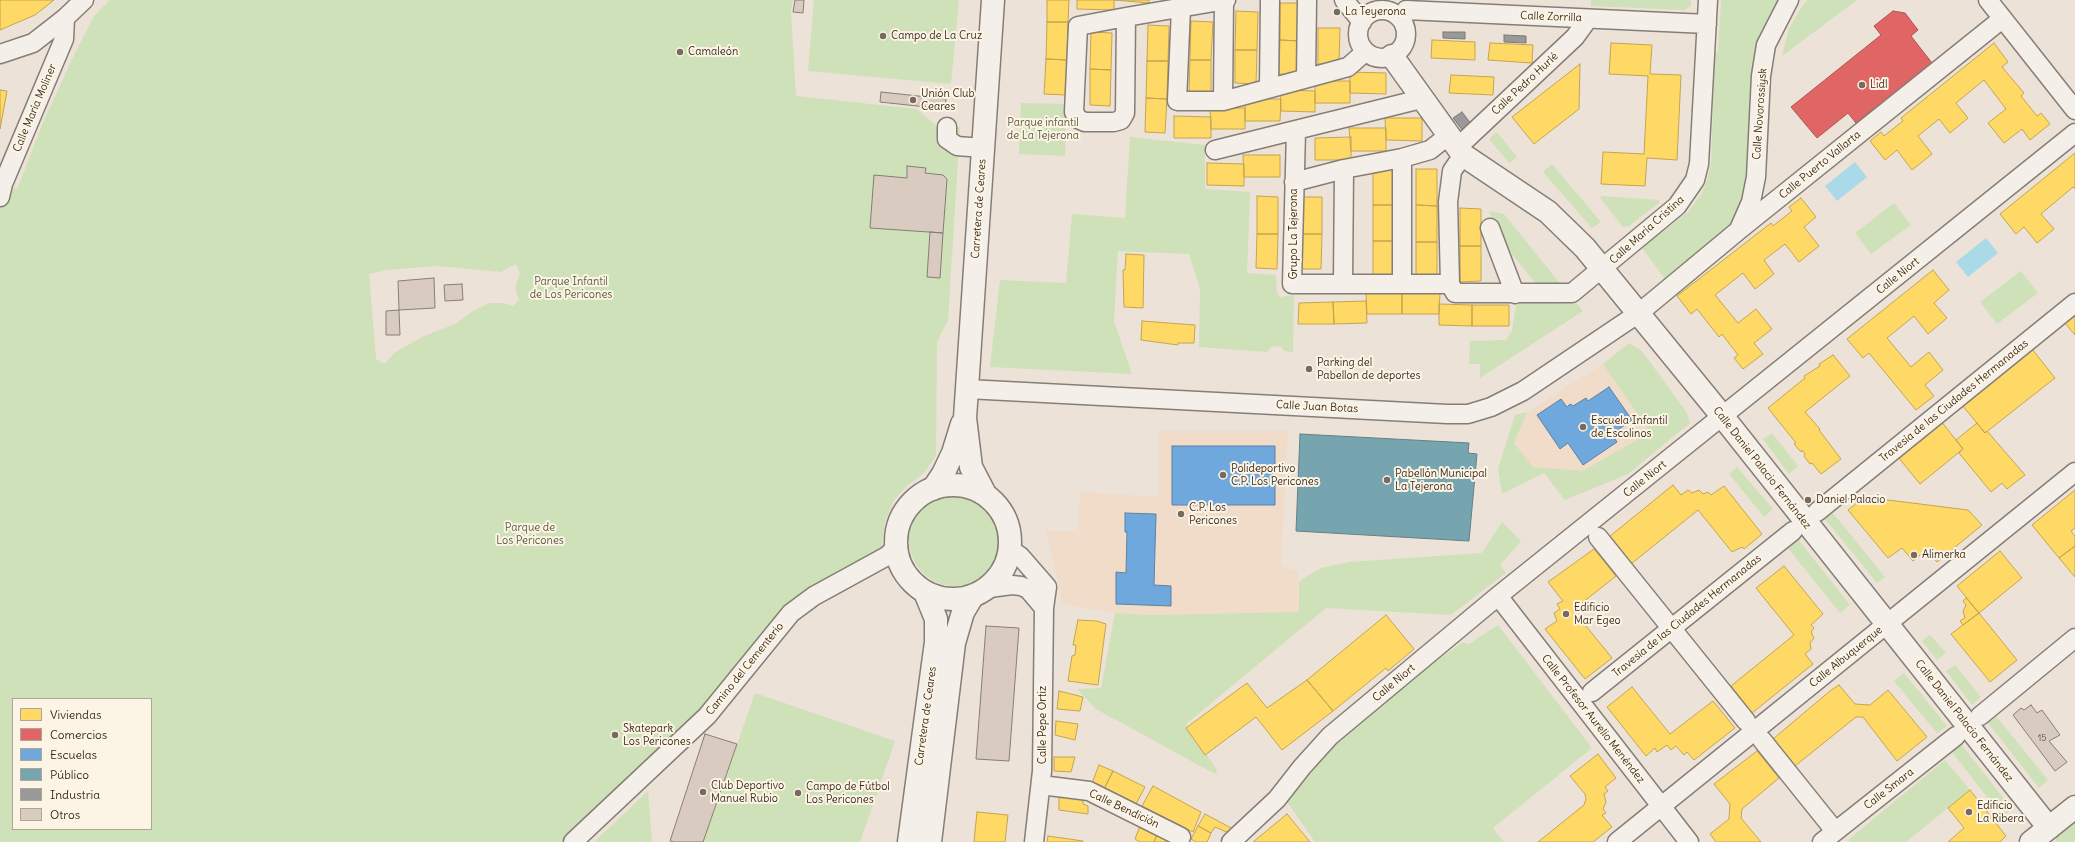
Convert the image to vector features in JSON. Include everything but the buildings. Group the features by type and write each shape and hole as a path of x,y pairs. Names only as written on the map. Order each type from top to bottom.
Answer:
{"main road":[{"name":"Carretera de Ceares","path":"933,488 943,474 953,453 964,418 993,0"},
{"name":"Calle Daniel Palacio Fernández","path":"1392,56 1456,152 1548,212 1585,248 1723,417 2049,828"},
{"name":"Carretera de Ceares","path":"964,418 971,467 984,492"},
{"path":"944,485 962,485 984,492 1004,515 1010,532 1010,550 1007,565 999,578 980,592 951,600 940,598 924,592 910,581 891,552 902,515 913,501 933,488 944,485"},
{"name":"Carretera de Ceares","path":"910,842 936,642 936,619 924,592"},
{"name":"Carretera de Ceares","path":"930,842 954,643 963,612 980,592"},
{"path":"2031,842 2075,807"}],"street":[{"path":"0,54 33,43 65,18 84,0"},
{"path":"1126,17 1124,113 1122,120 1114,122 1085,122 1078,119 1074,112 1078,26 1126,17 1164,5 1181,8 1225,0 1223,101"},
{"path":"1269,88 1270,0"},
{"path":"1306,78 1307,0"},
{"path":"1344,0 1362,22"},
{"name":"Calle María Cristina","path":"1515,294 1572,293 1677,206 1695,180 1699,164 1708,0"},
{"name":"Calle Novorossiysk","path":"1739,230 1751,202 1756,177 1760,76 1766,45 1789,0"},
{"path":"1988,0 2075,110"},
{"path":"1181,8 1178,101 1223,101 1348,67 1365,52"},
{"path":"1404,10 1404,26 1406,35 1404,43 1399,51 1392,56 1383,58 1373,57 1365,52 1358,37 1362,22 1368,15 1380,11 1393,13 1404,10"},
{"name":"Calle Zorrilla","path":"1404,10 1707,24"},
{"name":"Calle María Moliner","path":"2,190 64,40 65,18"},
{"name":"Calle Pedro Hurlé","path":"1456,152 1575,37 1588,19"},
{"name":"Calle Puerto Vallarta","path":"1639,313 1739,230 2002,19"},
{"path":"1215,150 1421,99"},
{"path":"947,127 947,139 957,146 983,148"},
{"name":"Grupo La Tejerona","path":"1296,131 1292,284 1450,284"},
{"name":"Calle Niort","path":"1231,842 1277,800 1302,767 1330,736 1498,596 1723,417 2075,133"},
{"path":"1430,150 1456,152 1448,202 1450,284 1455,293 1515,294 1490,228"},
{"name":"Grupo La Tejerona","path":"1294,182 1344,169 1402,158 1430,150 1456,152"},
{"path":"1402,158 1402,284"},
{"path":"1343,283 1344,169"},
{"name":"Travesía de las Ciudades Hermanadas","path":"1817,512 2075,303"},
{"name":"Calle Juan Botas","path":"967,389 1148,400 1468,414 1491,407 1523,391 1639,313"},
{"name":"Calle Albuquerque","path":"1617,842 2075,472"},
{"name":"Travesía de las Ciudades Hermanadas","path":"1592,692 1788,535"},
{"path":"1598,537 1746,721"},
{"name":"Calle Pepe Ortiz","path":"1010,550 1020,556 1052,584 1044,608 1041,785 1034,842"},
{"name":"Camino del Cementerio","path":"573,842 707,716 791,613 814,596 891,552"},
{"path":"980,592 1012,584 1021,586 1028,589 1044,608"},
{"name":"Calle Profesor Aurelio Menéndez","path":"1498,596 1689,842"},
{"path":"1980,716 2075,638"},
{"name":"Calle Smara","path":"1825,839 1956,736"},
{"path":"1762,740 1825,839"},
{"name":"Calle Bendición","path":"1041,785 1089,792 1181,837"}],"shaded area":[{"path":"1603,364 1650,432 1583,471 1533,467 1514,443 1527,412"},
{"name":"C.P. Los Pericones","path":"1159,431 1288,431 1281,566 1298,571 1299,612 1150,615 1115,613 1063,604 1046,531 1078,531 1080,492 1159,497"}],"green space":[{"name":"Parque de Los Pericones","path":"110,0 793,0 791,13 796,96 917,109 938,127 960,127 948,320 937,342 936,456 924,473 907,486 894,500 885,522 881,549 809,590 703,714 566,842 0,842 0,197 3,184 17,189 45,118 94,16","holes":["516,264 520,274 516,284 516,292 519,300 513,306 503,303 490,303 473,311 455,324 424,336 394,353 385,364 376,359 369,274 386,270 437,266 501,272"]},
{"name":"Campo de La Cruz","path":"814,0 959,0 951,84 808,71"},
{"path":"1591,0 1691,0 1691,6 1685,10 1591,6"},
{"path":"1721,0 1779,0 1768,24 1745,202 1732,225 1665,279 1642,248 1689,211 1702,193 1707,180 1711,165 1715,52 1718,52"},
{"path":"1808,0 1857,0 1782,56 1789,28 1803,5"},
{"name":"Parque infantil de La Tejerona","path":"1021,103 1066,104 1065,156 1019,154"},
{"path":"1497,132 1517,157 1509,163 1489,139"},
{"path":"1130,137 1205,145 1205,189 1250,192 1247,273 1276,275 1277,293 1280,297 1294,295 1293,352 1284,351 1280,346 1271,347 1267,352 1199,347 1200,289 1189,254 1118,251 1114,321 1132,374 990,367 1000,280 1066,283 1072,214 1125,218"},
{"path":"1552,164 1601,222 1592,228 1543,172"},
{"path":"1601,196 1659,200 1659,203 1629,226 1623,227 1600,198"},
{"path":"1894,203 1911,225 1871,254 1855,233"},
{"path":"1489,211 1504,214 1562,286 1537,285 1504,244"},
{"path":"2021,271 2038,293 1997,324 1980,302"},
{"path":"1528,299 1564,304 1574,300 1583,311 1480,378 1480,364 1469,364 1470,341 1506,340 1512,331 1516,305"},
{"path":"1629,343 1642,351 1687,413 1690,423 1628,474 1565,500 1544,473 1502,494 1498,469 1515,415 1527,412 1514,443 1533,467 1583,471 1650,432 1603,364"},
{"path":"1772,433 1798,466 1789,474 1763,439"},
{"path":"1737,467 1773,509 1764,517 1729,474"},
{"path":"955,494 973,497 988,507 998,522 1001,540 998,558 988,573 973,583 955,586 937,583 922,573 912,558 909,540 912,522 922,507 937,497"},
{"path":"1833,513 1885,577 1877,583 1825,519"},
{"path":"1502,522 1521,541 1500,565 1506,573 1451,615 1326,608 1186,724 1217,770 1215,774 1096,709 1077,689 1101,688 1115,613 1150,615 1299,612 1299,581 1321,568 1349,562 1482,553"},
{"path":"1798,539 1850,605 1840,613 1787,547"},
{"path":"1498,625 1592,748 1493,828 1504,842 1315,842 1287,802 1328,751 1377,704 1463,642 1469,644"},
{"path":"1930,635 1946,653 1937,660 1922,641"},
{"path":"1955,665 1981,697 1972,705 1946,671"},
{"path":"1904,673 1947,726 1937,733 1894,681"},
{"name":"Campo de Fútbol Los Pericones","path":"755,693 895,741 860,842 703,842"},
{"path":"1996,716 2048,780 2039,788 1988,723"},
{"path":"1961,744 2012,809 2002,816 1952,752"},
{"path":"1945,760 1970,790 1906,842 1850,842 1848,840"},
{"path":"648,791 652,842 594,842"},
{"path":"2075,807 2075,842 2057,842 2049,828"}],"water":[{"path":"1855,162 1867,177 1837,201 1825,186"},
{"path":"1986,238 1998,253 1968,277 1956,262"}],"place":[{"name":"La Teyerona","path":"1337,12"},
{"name":"Campo de La Cruz","path":"883,36"},
{"name":"Camaleón","path":"680,52"},
{"name":"Lidl","path":"1862,85"},
{"name":"Unión Club Ceares","path":"913,100"},
{"name":"Parking del Pabellon de deportes","path":"1309,369"},
{"name":"Escuela Infantil de Escolinos","path":"1583,427"},
{"name":"Polideportivo C.P. Los Pericones","path":"1223,475"},
{"name":"Pabellón Municipal La Tejerona","path":"1387,480"},
{"name":"Daniel Palacio","path":"1808,500"},
{"name":"C.P. Los Pericones","path":"1181,514"},
{"name":"Alimerka","path":"1914,555"},
{"name":"Edificio Mar Egeo","path":"1566,614"},
{"name":"Skatepark Los Pericones","path":"615,735"},
{"name":"Club Deportivo Manuel Rubio","path":"703,792"},
{"name":"Campo de Fútbol Los Pericones","path":"798,793"},
{"name":"Edificio La Ribera","path":"1969,812"}],"park label":[{"name":"Parque Infantil de Los Pericones","path":"571,288"}]}
